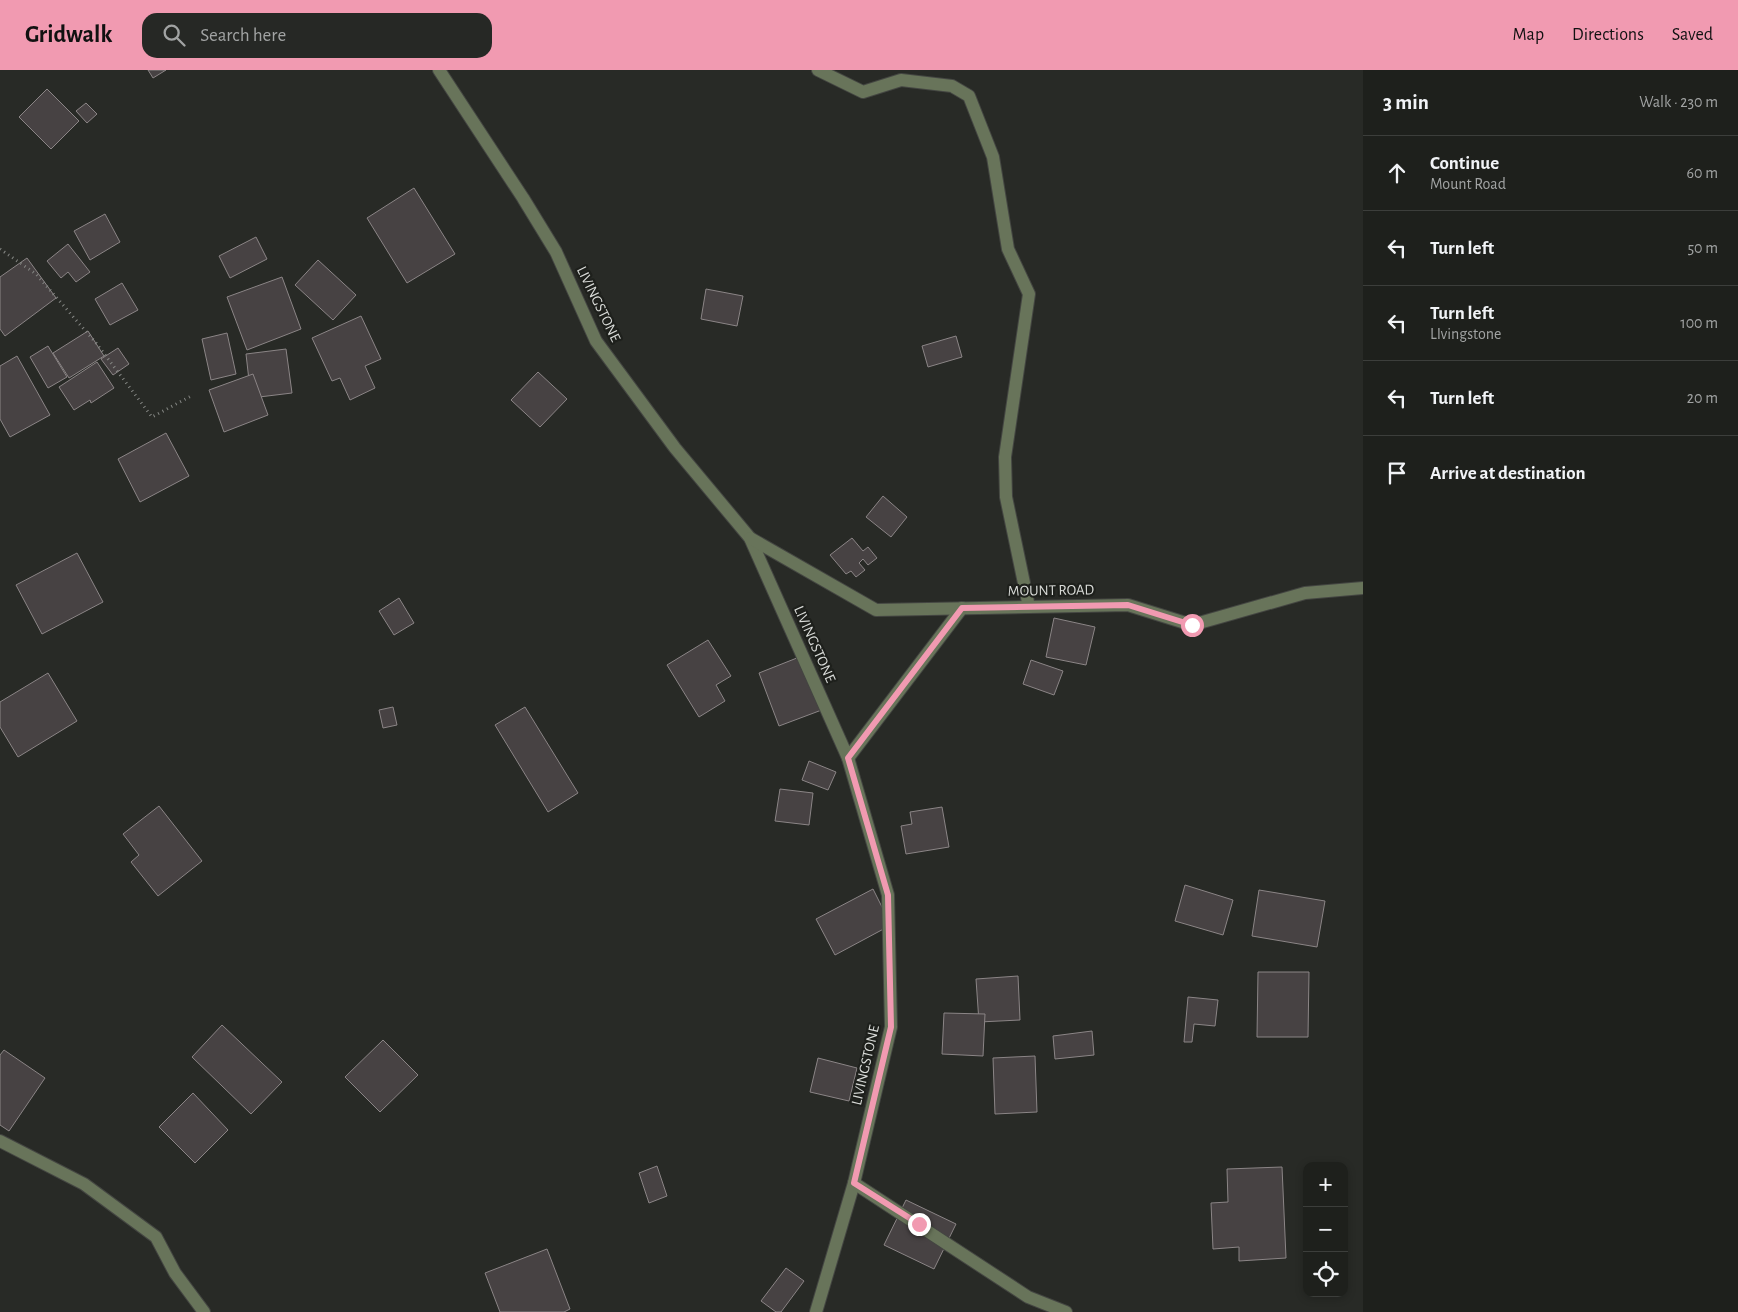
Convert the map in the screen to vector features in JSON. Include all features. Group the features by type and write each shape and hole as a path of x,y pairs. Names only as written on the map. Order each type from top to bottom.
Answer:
{"street":[{"name":"LIVINGSTONE","path":"439,70 556,252 596,341 675,448 750,538 848,758 888,895 891,1027 854,1183 816,1312"},
{"path":"818,70 863,92 901,80 952,86 969,96 989,149 1008,249 1029,294 1004,457 1006,497 1029,607"},
{"name":"MOUNT ROAD","path":"750,538 876,610 1128,605 1192,625 1305,593 1363,588"},
{"path":"848,758 962,608"},
{"path":"0,1140 84,1184 156,1237 175,1273 204,1312"},
{"path":"854,1183 1028,1297 1066,1312"}],"path":[{"path":"0,249 36,274 96,343 152,418 193,395"}],"building":[{"path":"148,70 166,70 153,78"},
{"path":"47,89 79,121 51,149 19,117"},
{"path":"86,103 97,114 87,123 76,111"},
{"path":"414,188 455,254 407,283 367,218"},
{"path":"105,214 120,242 90,260 74,231"},
{"path":"256,237 267,259 230,278 219,256"},
{"path":"68,244 90,272 76,282 68,272 61,278 47,261"},
{"path":"27,258 56,298 5,336 0,329 0,277"},
{"path":"318,260 356,295 333,320 295,285"},
{"path":"282,277 301,329 247,350 227,297"},
{"path":"122,283 138,310 110,325 95,299"},
{"path":"706,289 743,296 737,326 701,319"},
{"path":"361,316 381,359 365,366 375,388 350,400 340,378 332,381 312,338"},
{"path":"88,331 104,356 69,378 53,353"},
{"path":"227,333 236,374 211,380 202,339"},
{"path":"956,336 962,357 928,367 922,346"},
{"path":"48,346 67,377 48,388 30,357"},
{"path":"118,348 129,364 113,375 101,359"},
{"path":"286,349 292,393 251,398 246,354"},
{"path":"17,356 50,415 10,437 0,419 0,366"},
{"path":"97,362 114,388 91,403 90,400 74,410 59,387"},
{"path":"538,372 567,399 540,427 511,400"},
{"path":"253,374 268,415 224,432 209,390"},
{"path":"166,433 189,476 140,502 118,459"},
{"path":"883,496 907,517 891,537 866,517"},
{"path":"852,538 863,551 868,547 877,558 868,565 863,559 859,563 865,570 856,577 851,571 846,574 830,555"},
{"path":"77,553 103,602 42,634 16,585"},
{"path":"399,598 414,623 394,635 379,611"},
{"path":"1054,618 1095,627 1086,665 1046,657"},
{"path":"708,640 731,676 716,685 725,701 699,717 667,665"},
{"path":"807,654 827,708 779,726 759,673"},
{"path":"1031,660 1063,671 1054,695 1023,684"},
{"path":"48,673 77,721 18,757 0,727 0,702"},
{"path":"393,707 397,725 383,728 379,710"},
{"path":"525,707 578,793 548,812 495,725"},
{"path":"809,761 836,772 828,790 802,780"},
{"path":"780,789 813,793 809,825 775,821"},
{"path":"159,806 202,861 158,896 131,862 139,855 123,834"},
{"path":"942,807 949,847 906,854 901,826 912,824 910,812"},
{"path":"1185,885 1233,900 1223,935 1175,921"},
{"path":"873,889 891,925 835,955 816,919"},
{"path":"1259,890 1325,901 1317,947 1252,936"},
{"path":"1258,972 1309,972 1308,1037 1257,1037"},
{"path":"1018,976 1020,1020 979,1022 976,979"},
{"path":"1188,997 1218,1000 1215,1026 1194,1024 1192,1042 1184,1042"},
{"path":"944,1013 985,1014 983,1056 942,1054"},
{"path":"222,1025 282,1082 251,1114 192,1057"},
{"path":"1092,1031 1094,1055 1055,1059 1053,1036"},
{"path":"383,1040 418,1075 380,1112 345,1077"},
{"path":"4,1050 45,1078 9,1131 0,1125 0,1055"},
{"path":"1035,1056 1037,1112 995,1114 993,1058"},
{"path":"818,1058 857,1068 849,1101 810,1092"},
{"path":"193,1093 228,1130 195,1163 159,1127"},
{"path":"657,1166 667,1196 649,1203 639,1173"},
{"path":"1282,1167 1286,1258 1239,1261 1239,1247 1213,1249 1211,1203 1228,1202 1227,1169"},
{"path":"906,1200 956,1224 934,1269 884,1245"},
{"path":"547,1249 570,1309 564,1312 500,1312 485,1273"},
{"path":"786,1268 804,1281 781,1312 776,1312 761,1301"}],"route":[{"path":"919,1224 854,1183 891,1027 888,895 848,758 962,608 1128,605 1192,625"}]}
